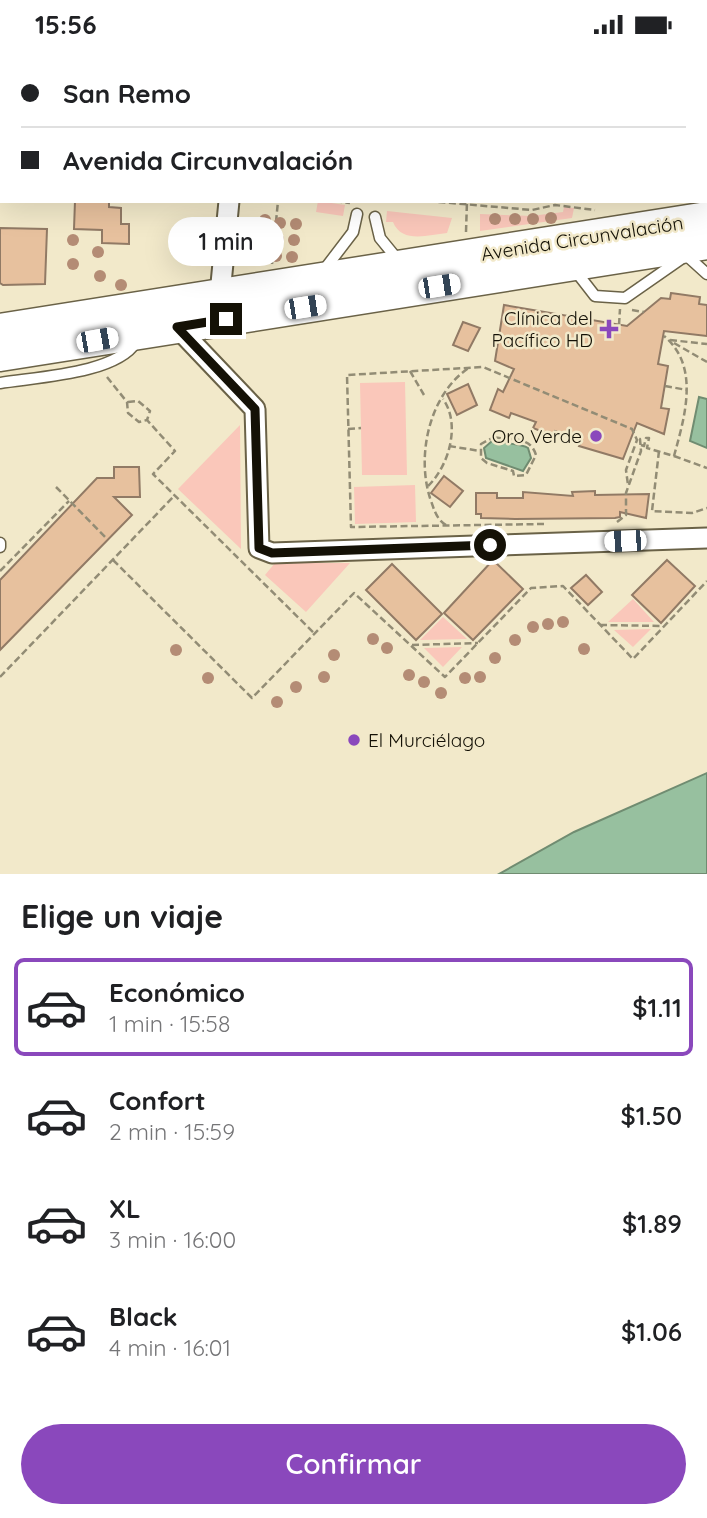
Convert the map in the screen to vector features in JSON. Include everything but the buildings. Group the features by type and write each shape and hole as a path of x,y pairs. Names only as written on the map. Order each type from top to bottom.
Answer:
{"main road":[{"name":"Avenida Circunvalación","path":"0,329 403,265 700,240"},
{"name":"Avenida Circunvalación","path":"0,356 570,265 700,240"}],"street":[{"path":"220,294 229,203"},
{"path":"177,327 255,409 259,548 272,553 707,538"}],"lane":[{"path":"317,279 348,240 357,215"},
{"path":"375,217 380,239 403,265"},
{"path":"570,265 595,296 625,298 700,240 707,274"},
{"path":"0,383 102,365 129,353 142,332"}],"path":[{"path":"271,276 278,203"},
{"path":"466,236 468,203 532,210 555,205 601,211"},
{"path":"619,325 620,309"},
{"path":"707,344 665,338 707,362"},
{"path":"673,343 688,378 674,456"},
{"path":"449,527 438,519 428,486 426,440 429,426 455,378 471,367"},
{"path":"547,524 351,527 347,375 471,367 495,371 632,429 637,437 639,436 641,445 628,485"},
{"path":"410,371 424,394"},
{"path":"104,373 127,402 128,413 139,422 148,420"},
{"path":"665,386 687,390"},
{"path":"428,486 440,471 449,446 450,413 443,399"},
{"path":"127,402 138,401 150,411 148,420"},
{"path":"148,420 175,451 153,474 315,634"},
{"path":"348,429 361,428"},
{"path":"494,437 526,441 536,455 526,475 514,476 513,471 487,463 480,451 481,444 494,437"},
{"path":"617,522 626,515 626,470 637,437"},
{"path":"641,445 644,446 646,438 649,438 647,448 707,468"},
{"path":"449,446 480,451"},
{"path":"659,451 652,511 692,513 707,508"},
{"path":"56,487 106,538"},
{"path":"0,677 175,495"},
{"path":"0,571 69,501"},
{"path":"113,560 252,698 354,593 445,677 530,588 563,586 633,659 707,581"},
{"path":"600,625 664,626"},
{"path":"412,645 478,643"}],"shaded area":[{"path":"318,203 345,205 343,216 316,212"},
{"path":"564,207 574,208 572,218 480,231 480,214 531,216 563,212"},
{"path":"387,211 452,218 447,233 416,237 403,233 393,222 386,222"},
{"path":"254,232 267,234 265,257 252,256"},
{"path":"405,382 407,475 362,475 360,383"},
{"path":"699,397 707,399 707,448 690,441"},
{"path":"240,425 241,549 178,489"},
{"path":"492,441 528,448 531,458 523,471 486,458 484,448"},
{"path":"415,485 416,522 355,524 354,487"},
{"path":"275,563 350,563 306,612 265,575"},
{"path":"633,599 654,622 608,622"},
{"path":"443,617 467,639 420,640"},
{"path":"651,629 633,647 614,630"},
{"path":"462,647 443,667 424,648"},
{"path":"707,773 707,874 499,874 574,832"}],"place":[{"name":"Clínica del Pacífico HD","path":"609,329"},
{"name":"Oro Verde","path":"596,436"},
{"name":"El Murciélago","path":"354,740"}],"route":[{"path":"226,319 177,327 255,409 259,548 272,553 490,545"}]}
